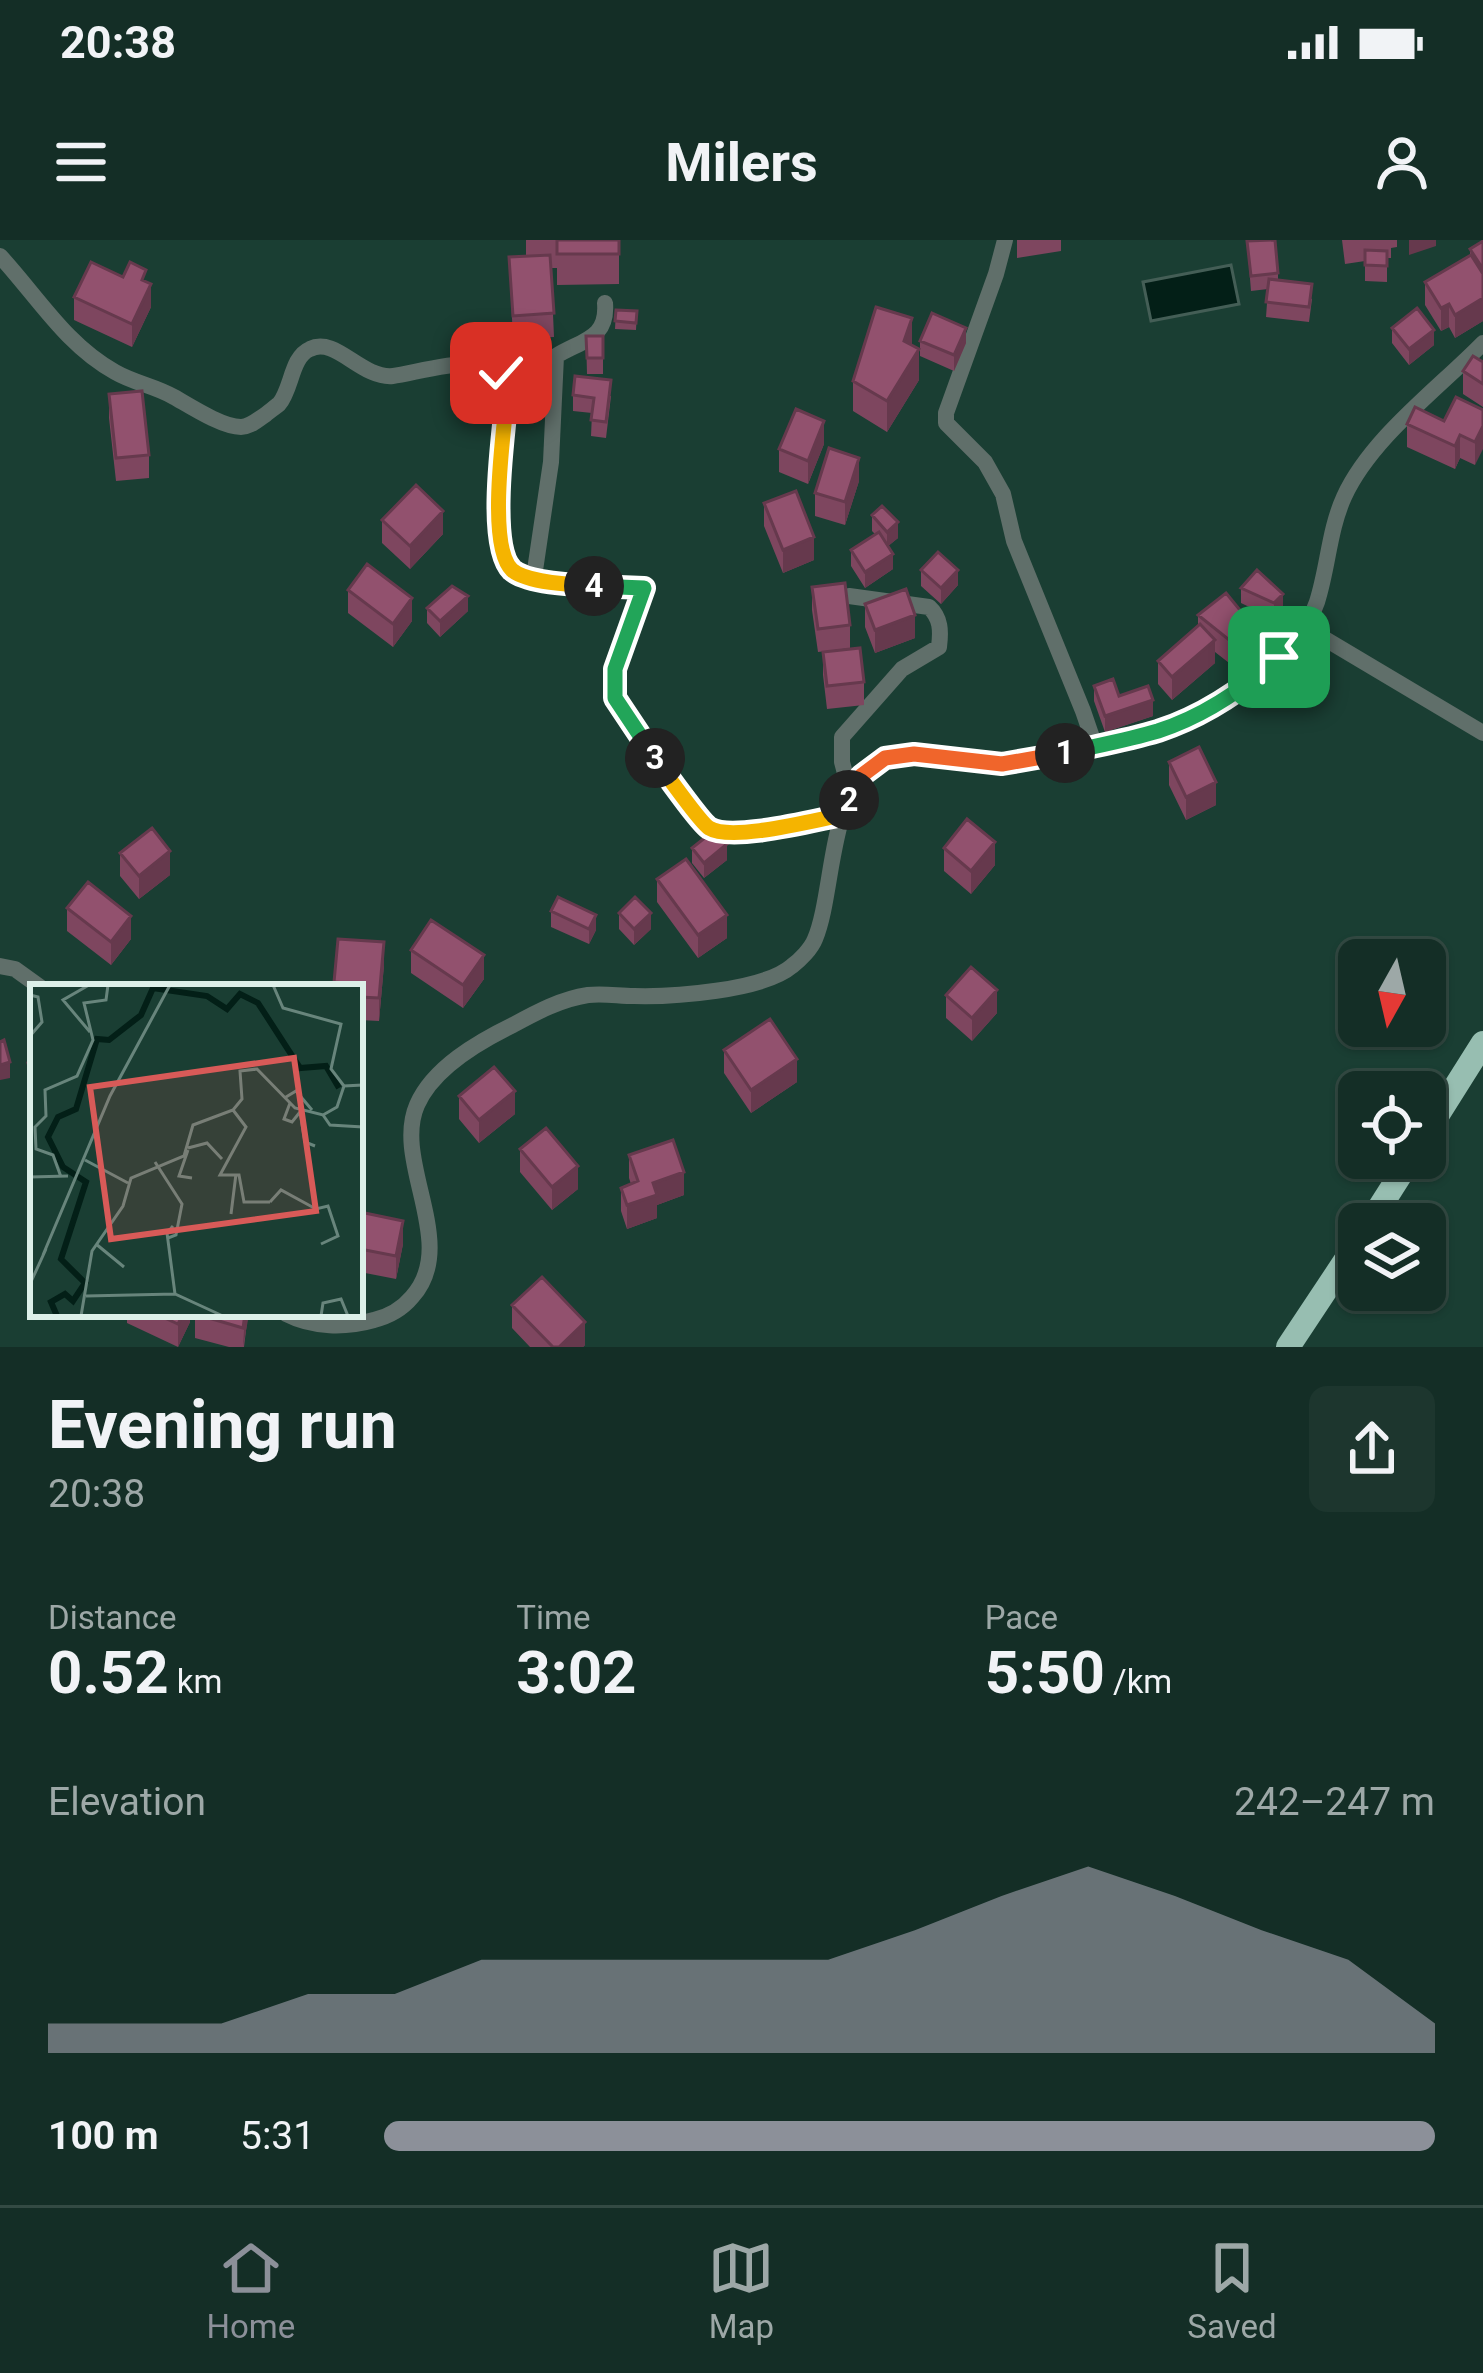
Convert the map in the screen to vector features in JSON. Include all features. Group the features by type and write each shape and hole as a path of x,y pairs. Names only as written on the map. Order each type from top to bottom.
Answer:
{"highway":[{"path":"1446,1102 1483,1043"},
{"path":"1288,1347 1338,1272"}],"street":[{"path":"1005,240 946,423 985,462 1003,494 1021,558 1095,746"},
{"path":"0,256 68,337 90,355 118,374 147,383 228,425 248,426 279,404 304,352 314,346 333,348 371,373 387,376 467,363 501,373 508,387 498,503 506,560 511,569 558,584 644,588 615,669 615,698 663,769 708,827 726,832 842,815"},
{"path":"534,578 551,463 555,362 560,353 598,333 606,321 605,303"},
{"path":"295,1317 319,1325 358,1324 402,1308 422,1286 430,1236 411,1127 415,1109 426,1088 484,1040 544,1009 588,995 713,991 789,970 814,943 842,815 861,776 885,758 914,754 1002,764 1095,746 1158,731 1224,700 1264,670 1305,627 1316,606 1344,497 1363,466 1389,434 1483,343"},
{"path":"849,596 929,607 940,626 939,646 902,669 842,737 842,762 851,796"},
{"path":"1305,627 1483,733"},
{"path":"0,966 36,984"}],"shaded area":[{"path":"1231,265 1239,304 1151,321 1143,282"}],"building":[{"path":"557,240 619,240 619,254 557,254"},
{"path":"1275,240 1278,273 1251,276 1247,241"},
{"path":"1483,241 1483,269 1470,249"},
{"path":"1365,250 1387,251 1387,266 1365,265"},
{"path":"550,255 554,313 513,316 509,257"},
{"path":"1471,255 1483,274 1483,298 1455,315 1449,304 1441,308 1425,282"},
{"path":"91,262 123,277 130,262 146,270 142,280 151,284 132,324 74,297"},
{"path":"1269,279 1312,284 1309,307 1266,302"},
{"path":"876,307 912,318 904,341 919,349 887,401 853,381"},
{"path":"1417,308 1434,330 1409,349 1392,328"},
{"path":"616,310 637,311 636,323 615,321"},
{"path":"932,313 966,328 954,355 920,341"},
{"path":"586,336 603,336 603,358 587,358"},
{"path":"547,341 547,360 518,361 517,342"},
{"path":"1473,356 1483,362 1483,384 1463,371"},
{"path":"575,376 611,380 606,422 591,420 594,398 573,395"},
{"path":"142,391 149,455 116,458 109,394"},
{"path":"1456,397 1483,410 1483,426 1475,442 1460,435 1455,446 1407,424 1415,407 1444,421"},
{"path":"796,409 824,421 808,461 779,449"},
{"path":"829,448 859,458 845,502 815,493"},
{"path":"416,485 443,511 410,546 382,520"},
{"path":"796,491 814,537 783,550 764,503"},
{"path":"882,506 898,522 887,532 872,515"},
{"path":"879,532 893,554 865,572 851,550"},
{"path":"938,552 958,570 941,588 921,570"},
{"path":"367,564 412,598 393,624 348,590"},
{"path":"1257,570 1283,594 1274,603 1241,588"},
{"path":"845,583 850,625 818,629 812,587"},
{"path":"452,586 468,596 440,621 427,608"},
{"path":"906,589 915,615 875,630 865,604"},
{"path":"1226,593 1253,626 1233,643 1198,615"},
{"path":"1200,624 1215,640 1172,677 1158,661"},
{"path":"860,648 864,682 827,686 823,652"},
{"path":"1113,679 1119,696 1148,686 1153,700 1105,716 1094,686"},
{"path":"1199,747 1216,782 1186,797 1169,762"},
{"path":"967,819 995,842 971,871 944,848"},
{"path":"152,828 170,851 139,876 120,853"},
{"path":"716,829 727,844 704,863 692,848"},
{"path":"686,859 727,915 698,935 657,879"},
{"path":"88,882 131,916 111,942 67,908"},
{"path":"558,897 596,915 589,929 551,911"},
{"path":"635,897 651,913 634,929 619,913"},
{"path":"431,920 484,955 463,985 411,950"},
{"path":"338,939 384,942 379,998 363,997 363,984 334,982"},
{"path":"971,967 997,990 972,1018 946,995"},
{"path":"770,1019 797,1059 751,1090 724,1050"},
{"path":"4,1040 10,1062 0,1065 0,1042"},
{"path":"494,1067 515,1091 479,1120 459,1096"},
{"path":"546,1128 578,1166 552,1187 520,1149"},
{"path":"673,1140 684,1172 653,1183 657,1195 627,1205 621,1188 638,1181 629,1155"},
{"path":"363,1213 403,1221 396,1256 363,1250"},
{"path":"542,1277 585,1322 559,1347 553,1347 512,1305"},
{"path":"205,1317 245,1317 243,1328"}],"route":[{"path":"501,373 508,387 498,515 506,560 520,574 558,584 644,588 615,669 615,698 708,827 751,831 842,815 861,776 885,758 914,754 1002,764 1158,731 1224,700 1279,657"}]}
